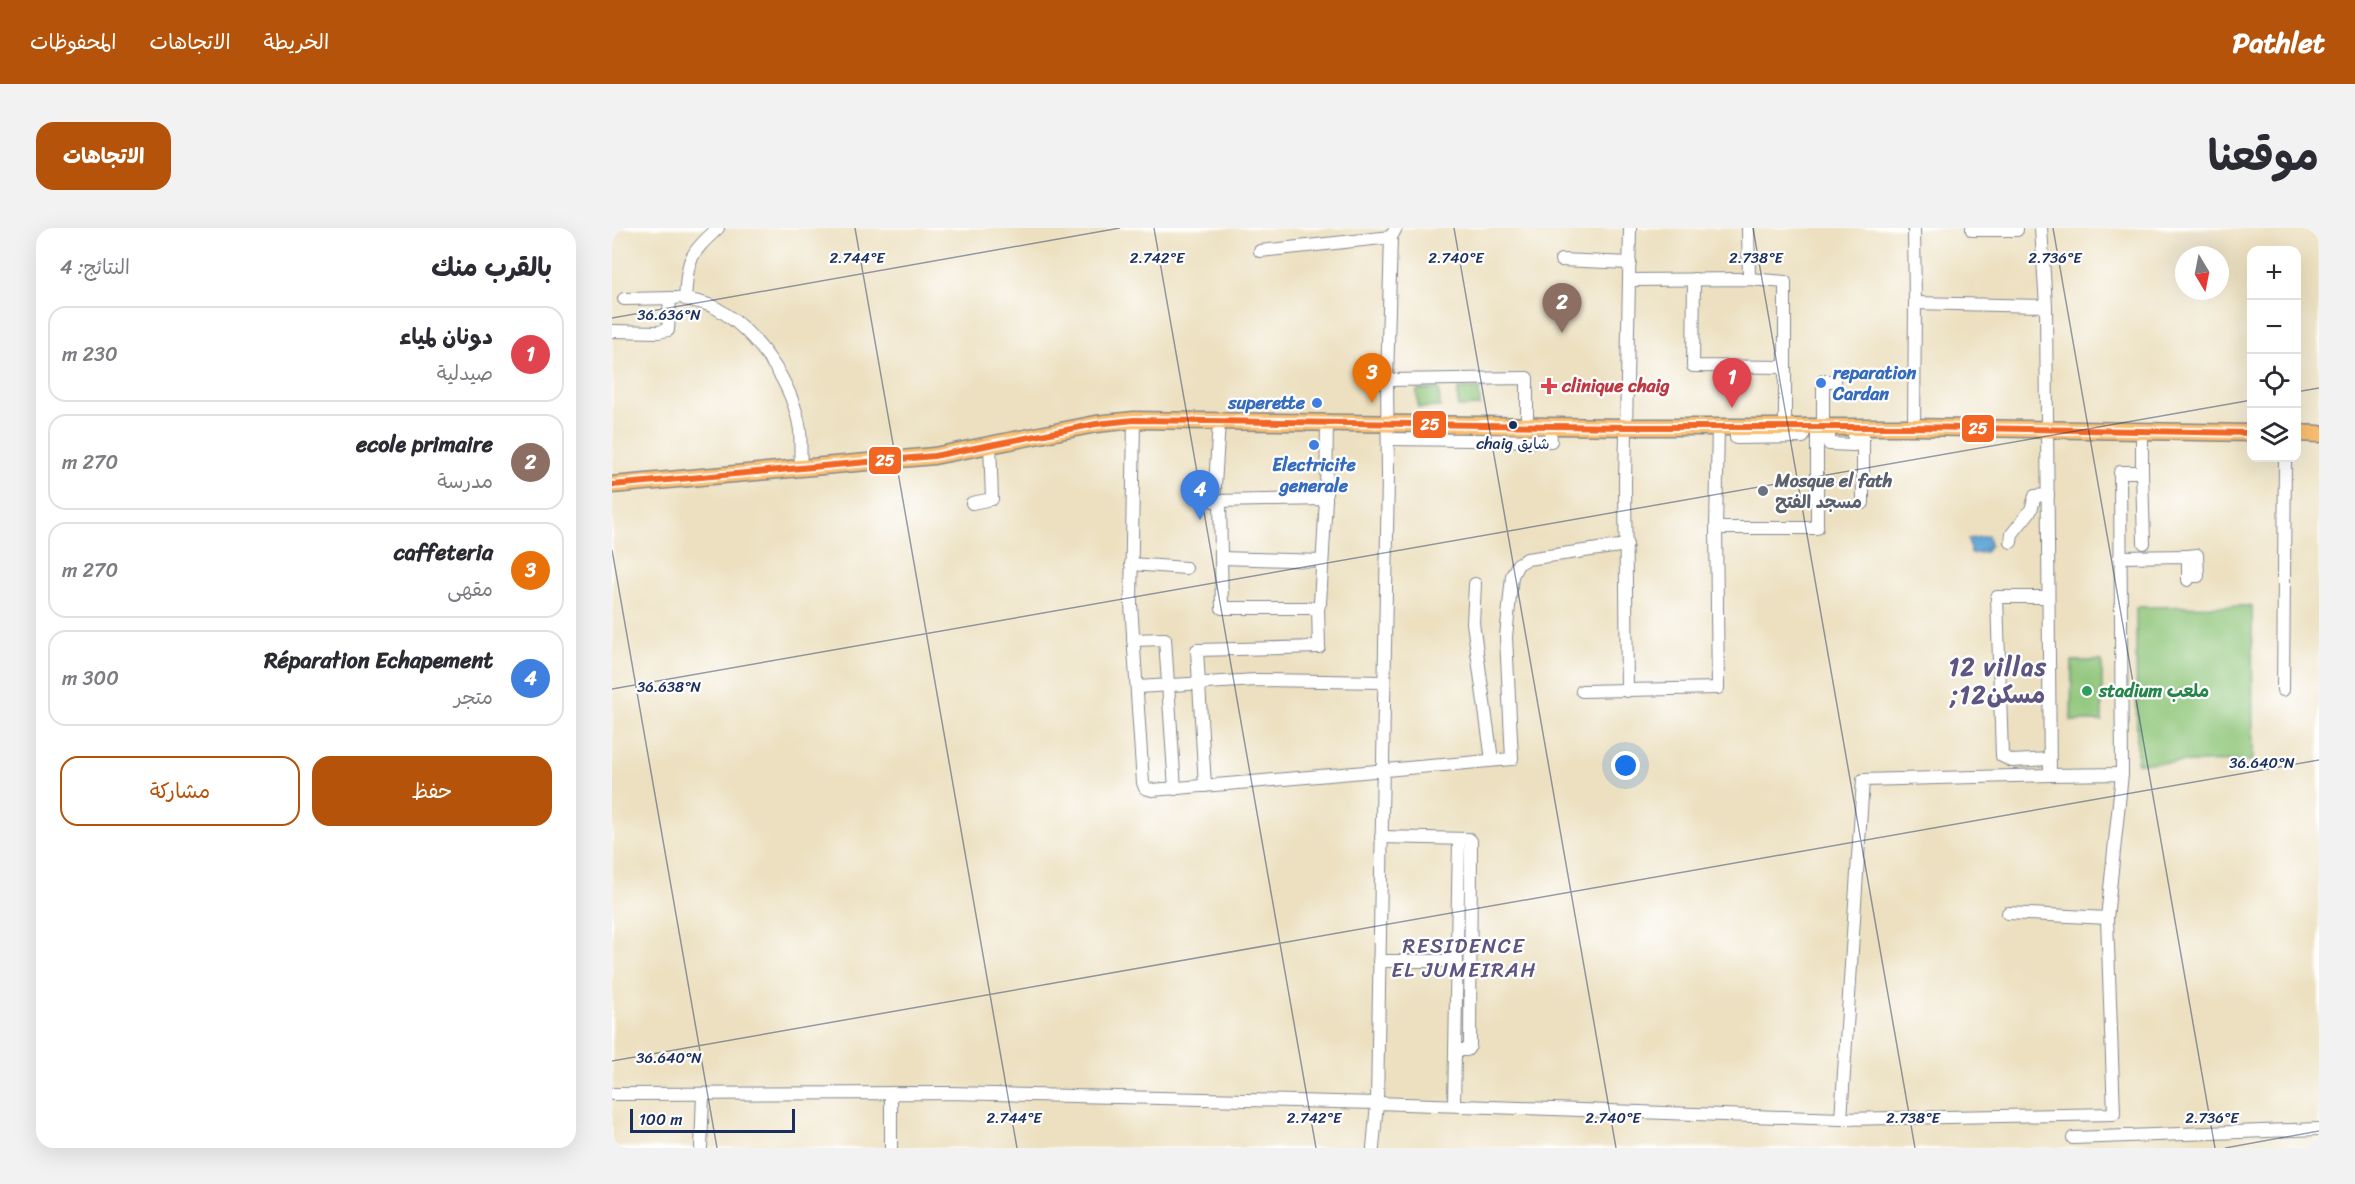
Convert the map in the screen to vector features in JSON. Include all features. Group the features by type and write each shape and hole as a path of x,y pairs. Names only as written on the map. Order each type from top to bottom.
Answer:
{"main road":[{"path":"612,474 934,456 1096,424 1134,420 1327,421 1388,431 1527,426 1718,426 2247,433"},
{"path":"2301,434 2319,434"},
{"path":"612,485 800,462"}],"street":[{"path":"685,298 689,258 717,228"},
{"path":"1627,691 1626,427 1630,228"},
{"path":"1748,228 1749,279"},
{"path":"1914,228 1916,303 1914,427"},
{"path":"1972,228 1972,230 2017,230 2017,228"},
{"path":"2041,228 2046,306 2050,776"},
{"path":"1260,251 1393,232 1387,380 1377,1103 1373,1148"},
{"path":"1561,261 1630,263"},
{"path":"1694,279 1693,366 1785,367"},
{"path":"1630,280 1749,279 1785,282 1785,427"},
{"path":"612,331 668,330 670,298"},
{"path":"624,299 685,298 714,307 754,339 774,363 796,413 800,432 800,462"},
{"path":"1916,303 2046,306"},
{"path":"1387,380 1527,378 1527,426"},
{"path":"1716,528 1817,528 1818,427 1823,381 1835,381"},
{"path":"1134,420 1131,564 1133,640 1143,783 1145,788 1152,790 1512,759 1506,637 1512,576 1518,564 1527,559 1627,545"},
{"path":"1205,786 1197,650 1319,647 1318,609 1326,499 1327,421"},
{"path":"1219,422 1214,501 1326,499"},
{"path":"1388,431 1551,441 1550,426"},
{"path":"1582,691 1718,688 1716,528 1718,426"},
{"path":"1736,427 1736,438 1803,437 1818,427"},
{"path":"1858,427 1863,503"},
{"path":"2142,431 2144,543"},
{"path":"972,503 992,499 990,444"},
{"path":"2283,690 2285,462"},
{"path":"612,1094 891,1093 1454,1105 1841,1119 2114,1114 2107,918 2122,774 2120,472 2142,472"},
{"path":"2011,542 2012,534 2027,517 2035,496 2048,495"},
{"path":"1220,502 1222,608 1318,609"},
{"path":"2120,557 2136,562 2170,556 2170,563 2188,559 2188,578"},
{"path":"1221,558 1322,561"},
{"path":"1131,564 1186,568"},
{"path":"1475,584 1473,623 1492,760"},
{"path":"2047,597 1997,597 2002,756 2012,762 2049,759"},
{"path":"1133,640 1165,639 1166,684 1175,789"},
{"path":"1137,687 1198,682 1298,680 1383,682"},
{"path":"1841,1119 1863,780 2122,774"},
{"path":"1381,837 1469,839 1472,842 1470,1046 1467,1050 1455,1050"},
{"path":"1454,1105 1459,839"},
{"path":"2008,914 2107,918"},
{"path":"1378,961 1457,961"},
{"path":"891,1093 891,1148"},
{"path":"700,1148 703,1094"},
{"path":"2073,1138 2319,1129"}],"green space":[{"path":"1439,389 1440,407 1418,408 1417,390"},
{"path":"1458,389 1479,389 1480,406 1458,407"},
{"path":"2252,606 2253,761 2137,763 2136,607"},
{"name":"stadium ملعب","path":"2072,661 2102,661 2102,721 2071,721"}],"water":[{"path":"1988,536 1990,545 1985,552 1971,554 1968,539"}],"transit line":[{"name":"25","path":"612,485 934,456 1096,424 1134,420 1626,427 1914,427 2247,433"}],"place":[{"name":"ecole primaire","path":"1562,333"},
{"name":"reparation Cardan","path":"1821,383"},
{"name":"clinique chaig","path":"1549,386"},
{"name":"superette","path":"1317,403"},
{"name":"caffeteria","path":"1372,403"},
{"name":"دونان لمياء","path":"1732,408"},
{"name":"chaig شايق","path":"1513,425"},
{"name":"Electricite generale","path":"1314,445"},
{"name":"Mosque el fath مسجد الفتح","path":"1763,491"},
{"name":"Réparation Echapement","path":"1200,520"},
{"name":"stadium ملعب","path":"2087,691"}],"district":[{"name":"12 villas ;12مسكن","path":"1998,681"},
{"name":"RESIDENCE EL JUMEIRAH","path":"1464,958"}]}
